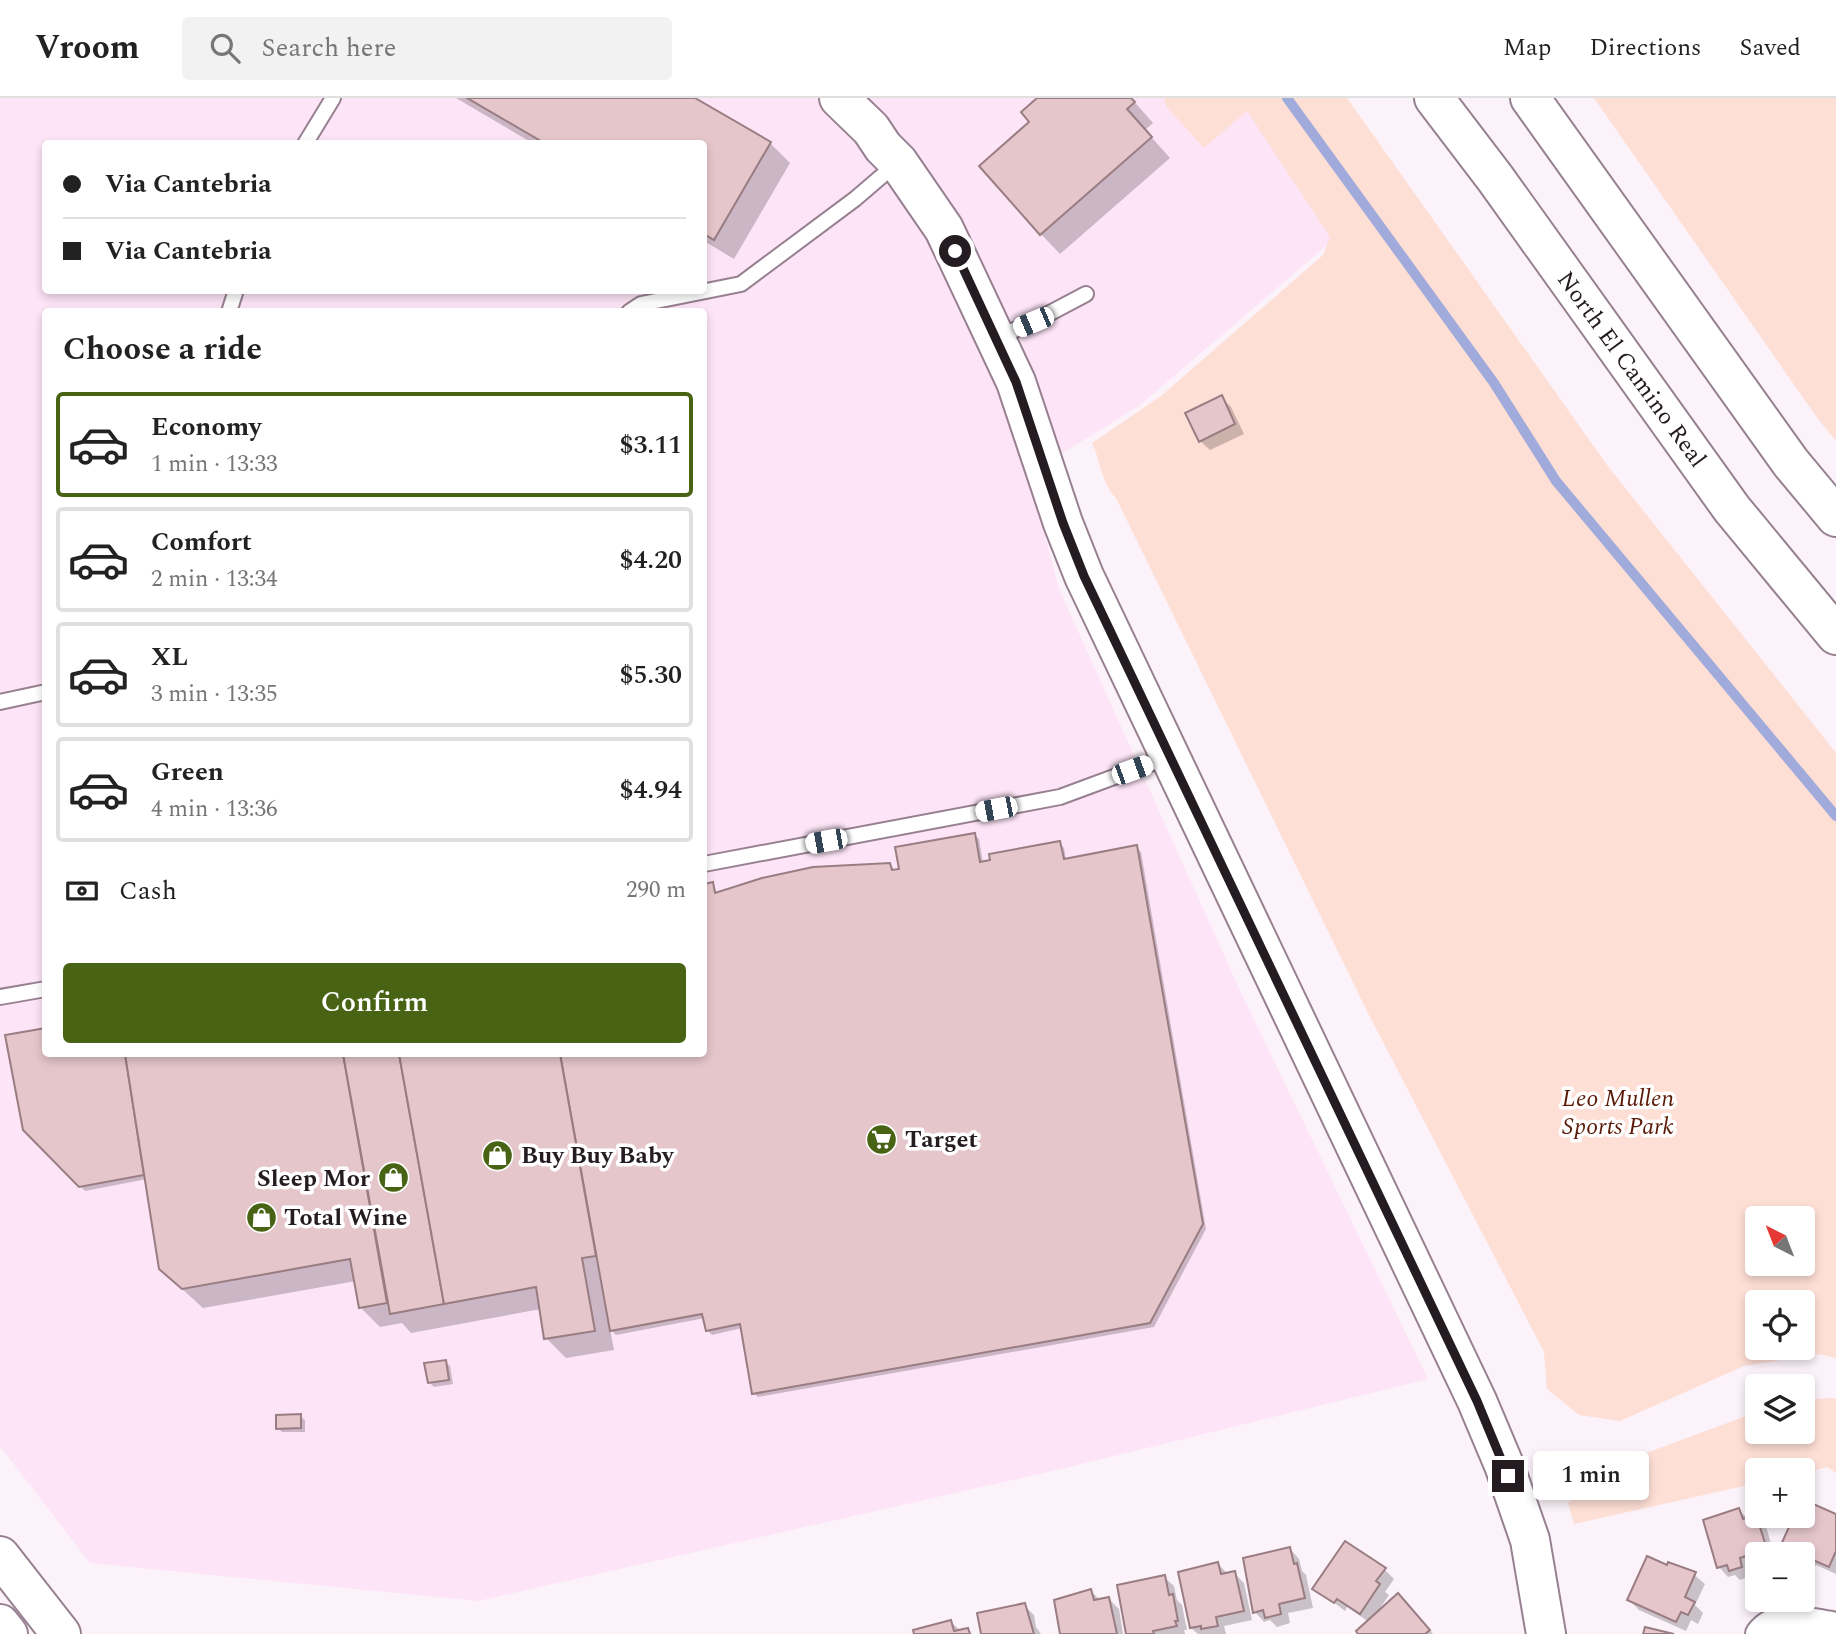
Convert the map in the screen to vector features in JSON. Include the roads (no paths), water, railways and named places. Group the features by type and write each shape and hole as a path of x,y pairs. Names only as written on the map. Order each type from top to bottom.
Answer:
{"main road":[{"path":"839,98 871,129 883,147 898,162 944,229 1016,382 1063,523 1084,576 1477,1401 1504,1465 1530,1540 1546,1634"},
{"name":"North El Camino Real","path":"1434,98 1495,178 1732,509 1836,635"},
{"path":"1530,98 1791,463 1836,517"},
{"path":"0,1556 61,1634"},
{"path":"0,1623 8,1634"}],"street":[{"path":"1760,1634 1782,1620 1836,1628"}],"lane":[{"path":"307,140 333,98"},
{"path":"707,291 741,284 855,199 898,162"},
{"path":"635,308 641,304 691,294"},
{"path":"995,338 1033,322 1086,294"},
{"path":"0,702 42,693"},
{"path":"707,863 1060,797 1170,757"},
{"path":"0,997 42,990"}],"waterway":[{"path":"1287,98 1494,383 1556,481 1836,816"}],"place":[{"name":"Target","path":"882,1139"},
{"name":"Buy Buy Baby","path":"498,1155"},
{"name":"Sleep Mor","path":"393,1178"},
{"name":"Total Wine","path":"261,1217"}],"park label":[{"name":"Leo Mullen Sports Park","path":"1618,1112"}]}
